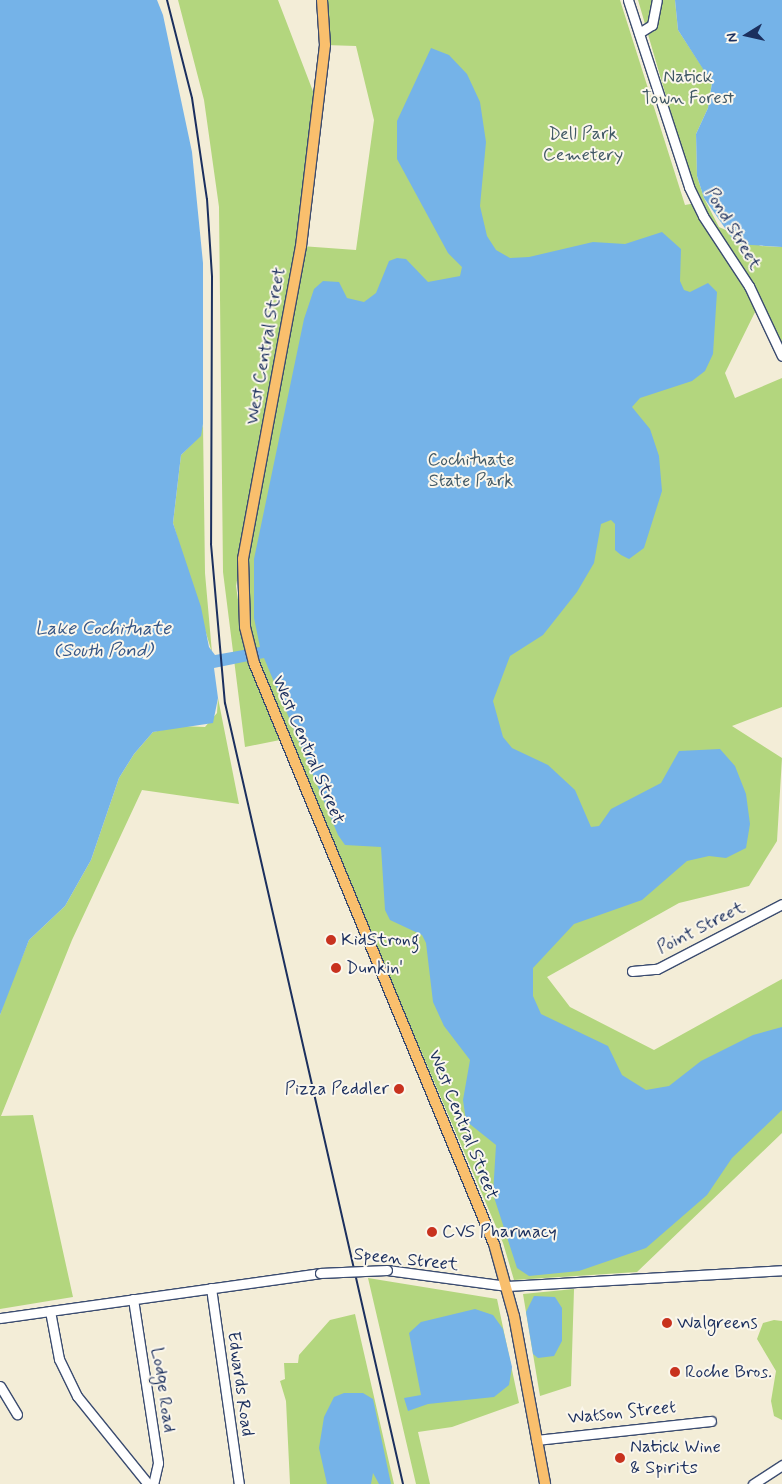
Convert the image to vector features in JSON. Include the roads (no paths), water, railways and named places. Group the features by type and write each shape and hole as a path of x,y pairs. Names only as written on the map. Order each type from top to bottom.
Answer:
{"main road":[{"name":"West Central Street","path":"322,0 325,45 301,246 244,559 242,600 254,662 446,1122 507,1286 545,1484"}],"street":[{"name":"Pond Street","path":"628,0 689,187 759,303 782,356"},
{"path":"639,33 652,25 657,0"},
{"name":"Point Street","path":"632,971 656,969 782,904"},
{"name":"Speen Street","path":"0,1318 320,1273 387,1270 507,1286 782,1270"},
{"name":"Edwards Road","path":"211,1288 239,1484"},
{"name":"Lodge Road","path":"133,1299 158,1463 153,1484"},
{"path":"50,1311 59,1359 77,1396 148,1484"},
{"path":"0,1386 17,1414"},
{"name":"Watson Street","path":"536,1440 710,1421"},
{"path":"753,1484 782,1465"}],"water":[{"name":"Cochituate State Park","path":"0,0 157,0 163,15 192,152 203,263 203,424 201,436 181,455 173,523 201,607 209,647 215,655 260,647 254,618 254,559 304,319 314,289 323,281 339,282 347,298 364,302 376,293 389,261 397,258 406,259 428,282 460,276 462,267 448,253 397,159 397,121 431,48 449,55 467,74 480,102 486,142 480,206 487,236 496,250 510,258 529,257 593,242 625,244 662,232 681,249 680,281 684,290 690,292 708,283 717,292 713,354 705,371 692,381 640,398 632,407 650,429 659,456 662,491 644,548 629,559 621,555 615,550 615,524 611,520 601,524 594,563 577,592 543,635 510,656 493,701 503,737 512,748 548,765 575,790 591,827 599,826 611,809 661,783 679,751 720,749 735,766 746,794 750,824 746,848 726,858 709,856 687,861 642,900 574,924 533,968 533,996 541,1014 608,1046 622,1075 646,1090 669,1086 701,1061 753,1035 782,1027 782,1110 732,1158 707,1195 646,1248 579,1271 529,1276 517,1268 493,1194 496,1145 466,1121 463,1100 470,1060 444,1026 433,1002 426,943 422,935 390,920 385,910 381,847 345,845 338,835 264,658 214,668 218,698 213,723 153,732 134,754 119,778 91,860 65,906 29,940 0,1015"},
{"path":"675,0 782,0 782,247 736,244 704,198 697,176 696,134 708,108 712,83 678,30"},
{"path":"534,1296 555,1297 562,1308 562,1341 554,1356 538,1358 533,1354 526,1312"},
{"path":"475,1309 493,1315 503,1329 512,1367 509,1385 494,1397 428,1404 408,1411 404,1398 421,1395 409,1333 421,1322"},
{"path":"344,1393 363,1393 373,1399 391,1484 379,1484 373,1473 371,1484 327,1484 319,1448 324,1417 334,1397"}],"railway":[{"path":"167,0 192,98 207,199 212,277 211,544 225,703 403,1484"}],"place":[{"name":"KidStrong","path":"331,940"},
{"name":"Dunkin'","path":"336,968"},
{"name":"Pizza Peddler","path":"399,1089"},
{"name":"CVS Pharmacy","path":"432,1232"},
{"name":"Walgreens","path":"667,1323"},
{"name":"Roche Bros.","path":"675,1372"},
{"name":"Natick Wine & Spirits","path":"620,1458"}],"park label":[{"name":"Natick Town Forest","path":"688,88"},
{"name":"Dell Park Cemetery","path":"583,145"}],"water label":[{"name":"Lake Cochituate (South Pond)","path":"103,640"}]}
